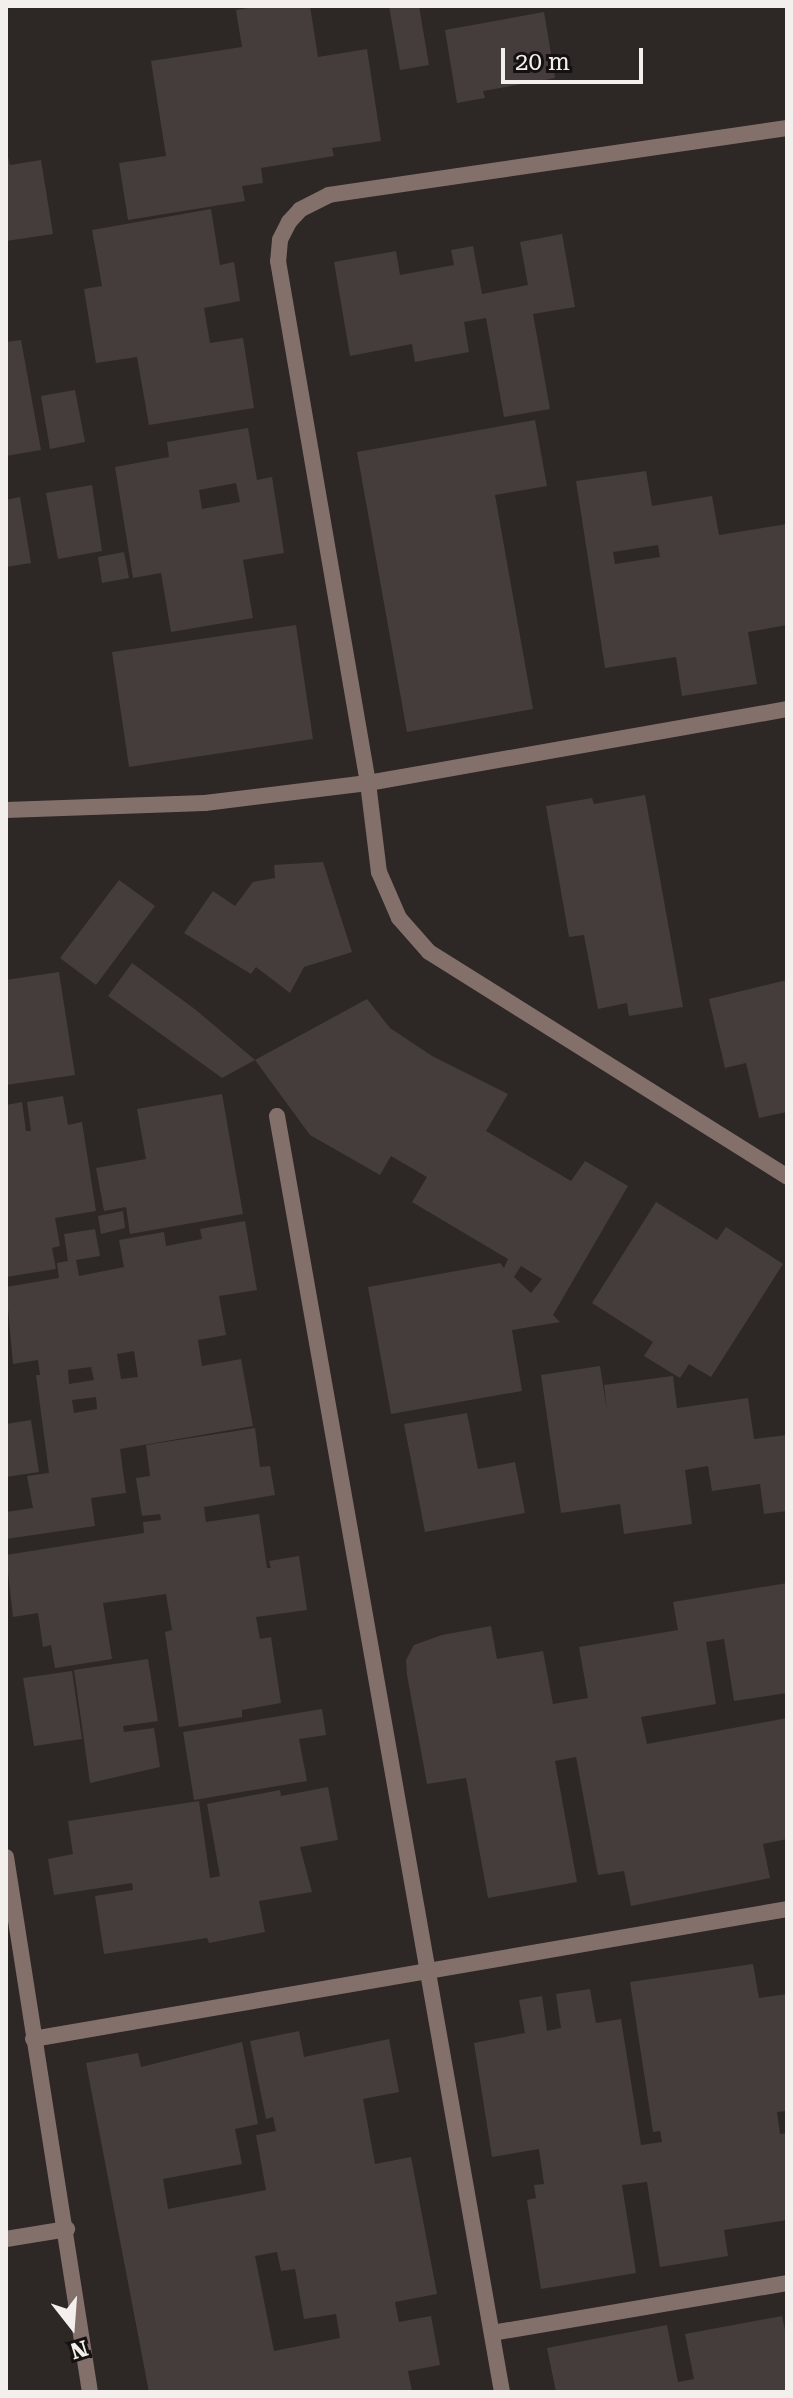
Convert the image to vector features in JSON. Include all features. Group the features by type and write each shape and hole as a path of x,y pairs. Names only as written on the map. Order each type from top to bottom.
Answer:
{"street":[{"path":"787,128 329,195 314,200 289,222 280,240 278,261 368,783 379,872 388,899 412,936 429,952 787,1177"},
{"path":"6,810 205,803 368,783 787,709"},
{"path":"277,1116 502,2392"},
{"path":"6,1857 33,2039 67,2229 90,2392"},
{"path":"33,2039 426,1974 787,1909"},
{"path":"6,2239 67,2229"},
{"path":"492,2333 787,2283"}],"building":[{"path":"261,6 310,6 318,57 367,49 381,141 332,148 334,156 261,168 263,183 242,186 245,201 128,220 119,163 166,156 151,61 242,47 236,10"},
{"path":"389,6 419,6 429,65 400,70"},
{"path":"544,12 555,78 483,91 485,98 457,103 445,30"},
{"path":"6,148 10,165 41,160 53,234 6,241"},
{"path":"211,209 220,265 234,262 240,301 204,308 210,343 243,338 254,408 149,425 137,357 96,363 84,289 102,286 92,230"},
{"path":"562,234 575,307 533,314 550,409 504,417 486,318 464,322 469,352 415,362 412,344 350,356 334,262 396,251 400,275 454,265 451,250 473,246 482,294 528,285 520,242"},
{"path":"21,340 41,450 6,456 6,342"},
{"path":"75,390 85,442 50,449 41,396"},
{"path":"535,420 547,486 495,495 533,709 407,732 357,452"},
{"path":"248,428 257,480 272,477 284,553 243,560 253,618 171,632 161,573 133,578 115,467 169,457 167,442","holes":["236,483 240,502 202,509 199,490"]},
{"path":"646,471 652,506 712,496 719,535 787,524 787,625 748,632 757,684 682,696 676,657 605,668 576,481","holes":["658,545 660,557 615,564 613,552"]},
{"path":"92,485 102,551 58,559 46,493"},
{"path":"20,497 31,563 6,567 6,500"},
{"path":"124,552 129,578 102,583 98,557"},
{"path":"296,625 313,739 129,767 112,652"},
{"path":"645,795 683,1007 629,1016 627,1003 598,1009 584,935 569,937 546,806 592,798 594,804"},
{"path":"323,862 352,952 304,967 290,993 256,967 251,974 184,933 213,891 235,906 253,882 275,878 274,865"},
{"path":"119,880 155,906 96,985 60,958"},
{"path":"132,963 196,1010 255,1060 222,1078 108,996"},
{"path":"59,972 75,1075 6,1085 6,980"},
{"path":"787,980 787,1112 759,1118 746,1063 725,1068 709,999"},
{"path":"367,999 390,1028 432,1056 508,1094 486,1131 571,1181 585,1161 628,1186 553,1315 560,1322 512,1330 522,1391 391,1414 368,1287 500,1263 504,1268 508,1259 412,1202 427,1177 391,1156 380,1175 310,1135 255,1060","holes":["521,1266 542,1279 531,1293 514,1277"]},
{"path":"222,1094 243,1214 130,1234 126,1207 104,1211 96,1168 146,1159 137,1109"},
{"path":"63,1096 68,1125 82,1122 96,1211 55,1218 60,1246 52,1248 56,1269 6,1277 6,1105 22,1102 26,1131 31,1131 27,1102"},
{"path":"656,1202 717,1240 726,1227 783,1264 711,1377 689,1364 680,1378 644,1356 653,1342 592,1303"},
{"path":"123,1211 125,1228 101,1234 98,1216"},
{"path":"245,1221 257,1290 219,1296 226,1335 198,1340 202,1366 241,1359 253,1426 120,1449 126,1493 91,1498 95,1526 6,1539 6,1512 33,1508 27,1476 49,1473 36,1375 40,1375 38,1360 13,1364 6,1287 59,1278 57,1263 68,1261 64,1234 95,1229 100,1256 76,1260 79,1276 124,1267 119,1240 164,1232 166,1246 202,1239 200,1229","holes":["134,1351 138,1377 121,1379 117,1354","91,1367 94,1380 69,1384 68,1370","96,1397 97,1409 74,1413 72,1400"]},
{"path":"600,1366 607,1412 604,1385 673,1376 677,1408 748,1398 754,1439 787,1435 787,1511 764,1514 760,1484 712,1491 708,1466 685,1470 692,1524 624,1534 620,1504 561,1513 541,1375"},
{"path":"467,1413 478,1469 515,1462 525,1513 425,1532 404,1424"},
{"path":"31,1420 39,1472 6,1477 6,1424"},
{"path":"255,1428 260,1467 270,1466 275,1495 204,1507 206,1522 259,1514 267,1568 271,1568 269,1561 299,1556 307,1610 256,1617 260,1639 271,1637 281,1703 242,1710 242,1717 179,1727 165,1632 172,1630 166,1594 103,1603 112,1659 55,1668 51,1645 43,1647 38,1613 13,1617 6,1555 144,1533 143,1522 161,1520 160,1514 142,1516 136,1478 150,1476 146,1445"},
{"path":"787,1583 787,1693 734,1701 724,1639 706,1642 716,1704 641,1717 647,1744 787,1718 787,1839 763,1844 770,1878 631,1906 624,1871 598,1875 576,1757 555,1761 577,1882 488,1898 466,1778 427,1784 407,1675 406,1660 414,1645 442,1635 491,1626 497,1659 543,1651 553,1704 588,1698 579,1647 678,1630 673,1602"},
{"path":"148,1659 158,1721 123,1726 124,1732 154,1728 160,1767 90,1783 74,1670"},
{"path":"72,1671 82,1739 34,1746 23,1678"},
{"path":"322,1709 326,1735 299,1739 307,1781 194,1800 183,1732"},
{"path":"328,1787 338,1840 300,1847 312,1892 259,1901 265,1932 209,1943 207,1938 104,1954 95,1896 133,1890 132,1883 54,1895 48,1859 73,1854 68,1821 199,1801 210,1878 220,1876 207,1804 280,1790 281,1796"},
{"path":"753,1964 759,1998 787,1994 787,2111 777,2112 780,2134 787,2133 787,2220 724,2230 728,2256 660,2267 647,2182 622,2185 636,2273 541,2289 527,2200 536,2198 534,2185 544,2184 539,2149 492,2157 474,2043 525,2033 519,2000 542,1996 547,2031 561,2028 556,1994 590,1989 596,2023 621,2019 641,2145 662,2142 660,2131 653,2132 630,1982"},
{"path":"299,2031 304,2057 389,2039 399,2092 363,2099 375,2164 411,2157 437,2294 395,2302 399,2322 431,2316 440,2365 408,2371 412,2392 149,2392 86,2063 138,2053 141,2067 242,2042 258,2124 235,2129 242,2164 163,2179 168,2209 266,2190 256,2135 276,2131 273,2117 266,2119 250,2041","holes":["277,2252 281,2271 295,2269 304,2319 336,2314 340,2338 274,2351 255,2256"]},
{"path":"782,2316 787,2339 787,2392 556,2392 547,2348 667,2325 678,2382 694,2379 685,2334"}]}
